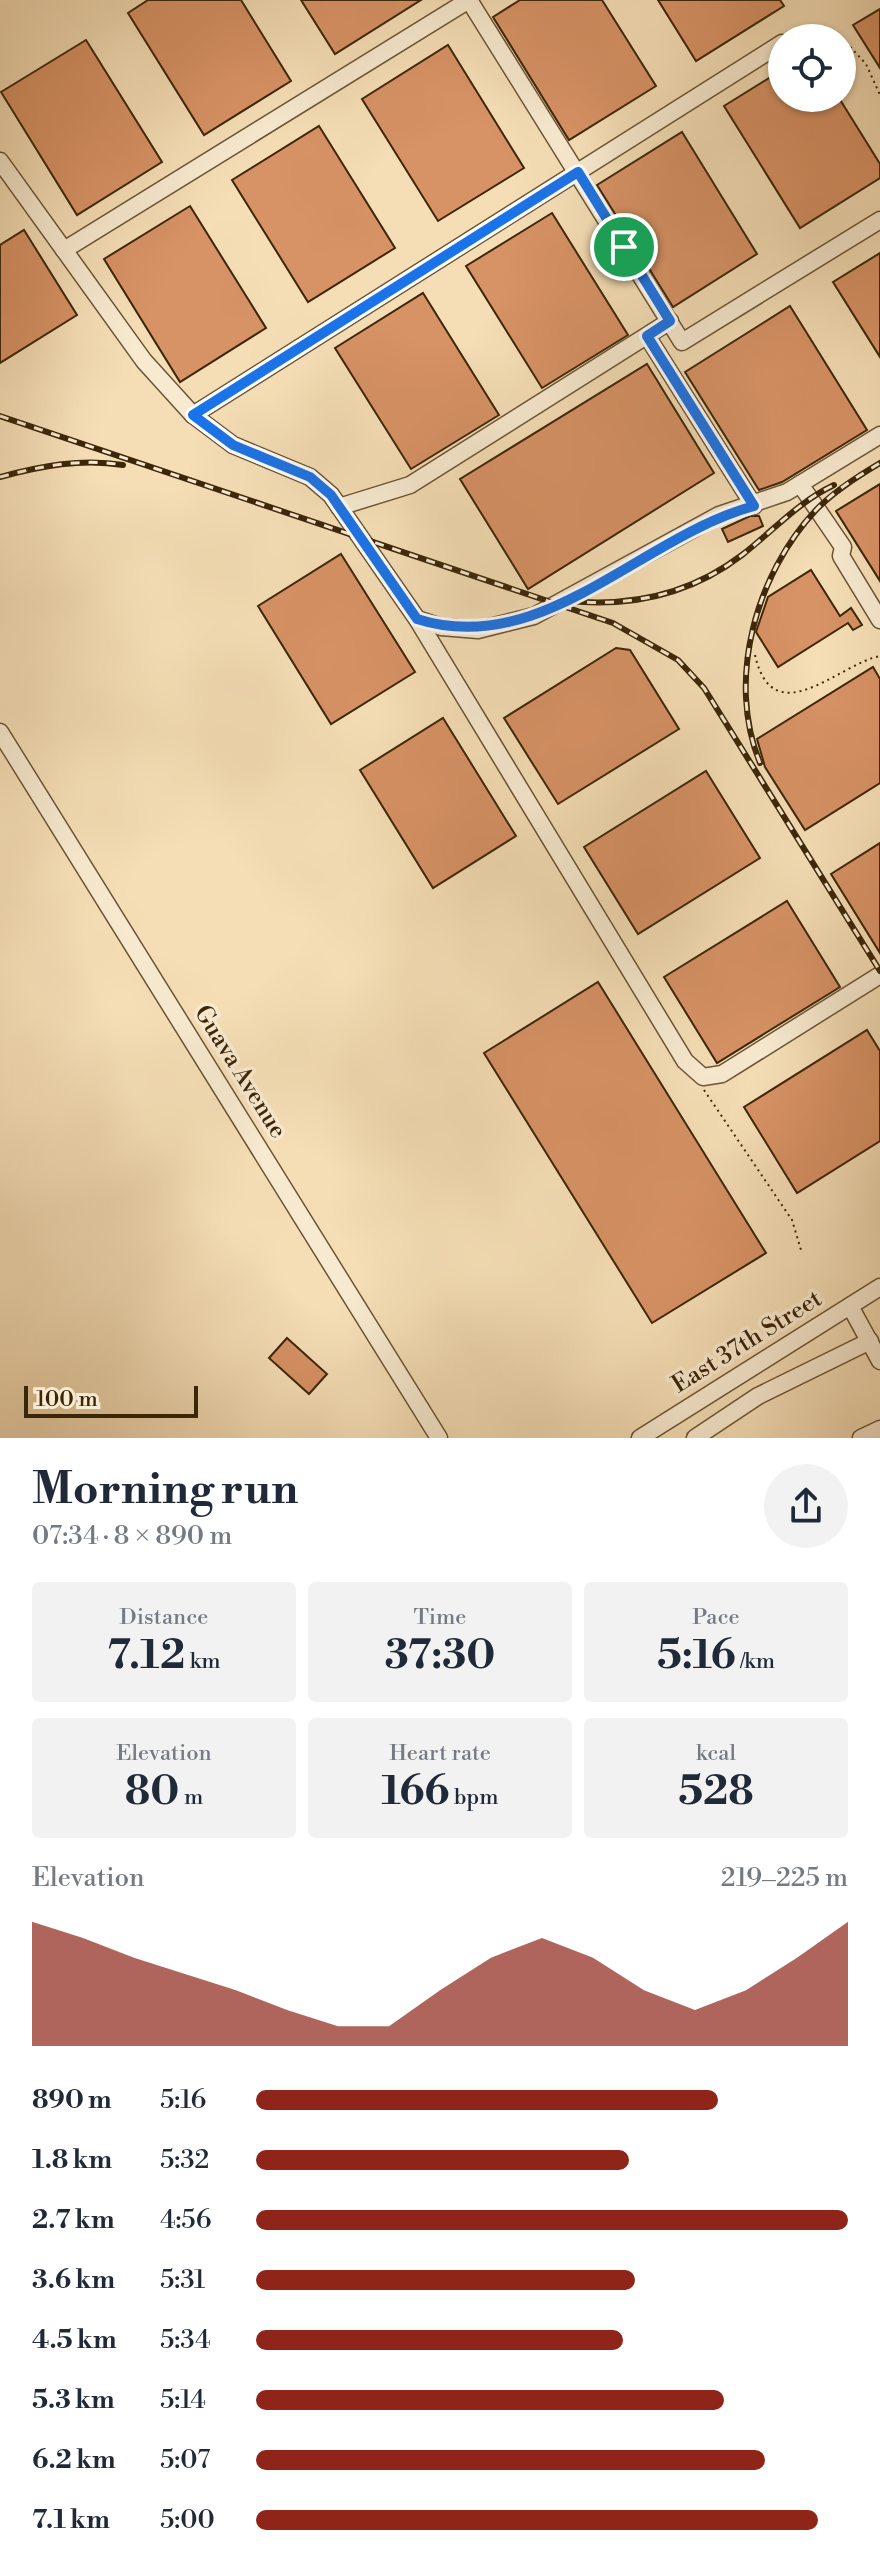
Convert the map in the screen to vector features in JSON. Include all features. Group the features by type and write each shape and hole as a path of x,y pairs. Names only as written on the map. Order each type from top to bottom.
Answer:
{"street":[{"path":"64,250 469,0 682,342 880,220"},
{"path":"193,415 768,51"},
{"path":"0,161 144,361 193,415 233,445 310,477 339,507 417,619 685,1061 694,1071 703,1077 722,1074 880,975"},
{"path":"339,507 410,485 670,321"},
{"path":"647,336 754,506"},
{"path":"417,619 441,627 478,630 522,621 549,610 719,515 754,506 800,484 880,435"},
{"path":"800,484 843,547 841,556 880,620"},
{"name":"Guava Avenue","path":"0,732 439,1438"},
{"name":"East 37th Street","path":"640,1438 880,1287"},
{"path":"850,1306 880,1361"},
{"path":"695,1438 758,1396 870,1341"},
{"path":"861,1438 880,1429"}],"path":[{"path":"856,53 866,64 880,95"},
{"path":"755,655 759,672 767,682 780,691 794,693 812,690 880,656"},
{"path":"694,1071 716,1110 792,1220 801,1250"}],"building":[{"path":"148,0 241,0 291,81 204,135 128,13"},
{"path":"301,0 421,0 335,54"},
{"path":"520,0 602,0 656,86 569,140 493,17"},
{"path":"658,0 780,0 784,6 696,61"},
{"path":"880,9 880,68 856,30 855,24"},
{"path":"86,40 162,162 77,215 1,92"},
{"path":"448,45 524,168 438,221 362,99"},
{"path":"768,79 768,112 848,112 880,164 880,178 800,228 724,106"},
{"path":"319,126 395,248 308,302 232,180"},
{"path":"682,132 757,254 673,307 597,185"},
{"path":"190,206 266,328 180,382 104,259"},
{"path":"552,213 628,335 542,388 466,266"},
{"path":"24,230 77,315 0,363 0,245"},
{"path":"880,253 880,357 833,282"},
{"path":"423,293 499,415 411,469 335,348"},
{"path":"790,306 867,430 782,482 759,490 685,372"},
{"path":"647,364 714,473 528,589 460,479"},
{"path":"880,484 880,581 836,511"},
{"path":"750,516 759,516 763,526 728,542 722,529"},
{"path":"341,554 415,672 331,724 258,606"},
{"path":"811,570 840,616 851,608 862,625 853,630 848,623 778,667 756,632 768,597"},
{"path":"616,648 630,650 679,729 558,804 504,718"},
{"path":"873,667 880,679 880,783 805,830 765,767 757,739"},
{"path":"443,718 516,836 433,888 360,770"},
{"path":"706,771 760,858 638,934 584,847"},
{"path":"880,843 880,953 831,874"},
{"path":"787,901 840,987 717,1063 664,977"},
{"path":"598,982 766,1253 652,1323 484,1053"},
{"path":"867,1030 880,1051 880,1141 797,1193 744,1107"},
{"path":"287,1338 327,1374 309,1394 269,1358"}],"railway":[{"path":"0,416 613,623 678,660 704,688 880,971"},
{"path":"0,477 62,464 92,462 123,465"},
{"path":"760,763 750,731 746,697 747,663 763,596 777,565 816,510 838,490 880,463"},
{"path":"569,601 638,599 660,595 702,579 742,555 797,508 834,485"}],"route":[{"path":"578,172 624,247 670,321 647,336 754,506 719,515 534,616 509,625 478,630 441,627 417,619 331,495 310,477 233,445 193,415 578,172"}]}
